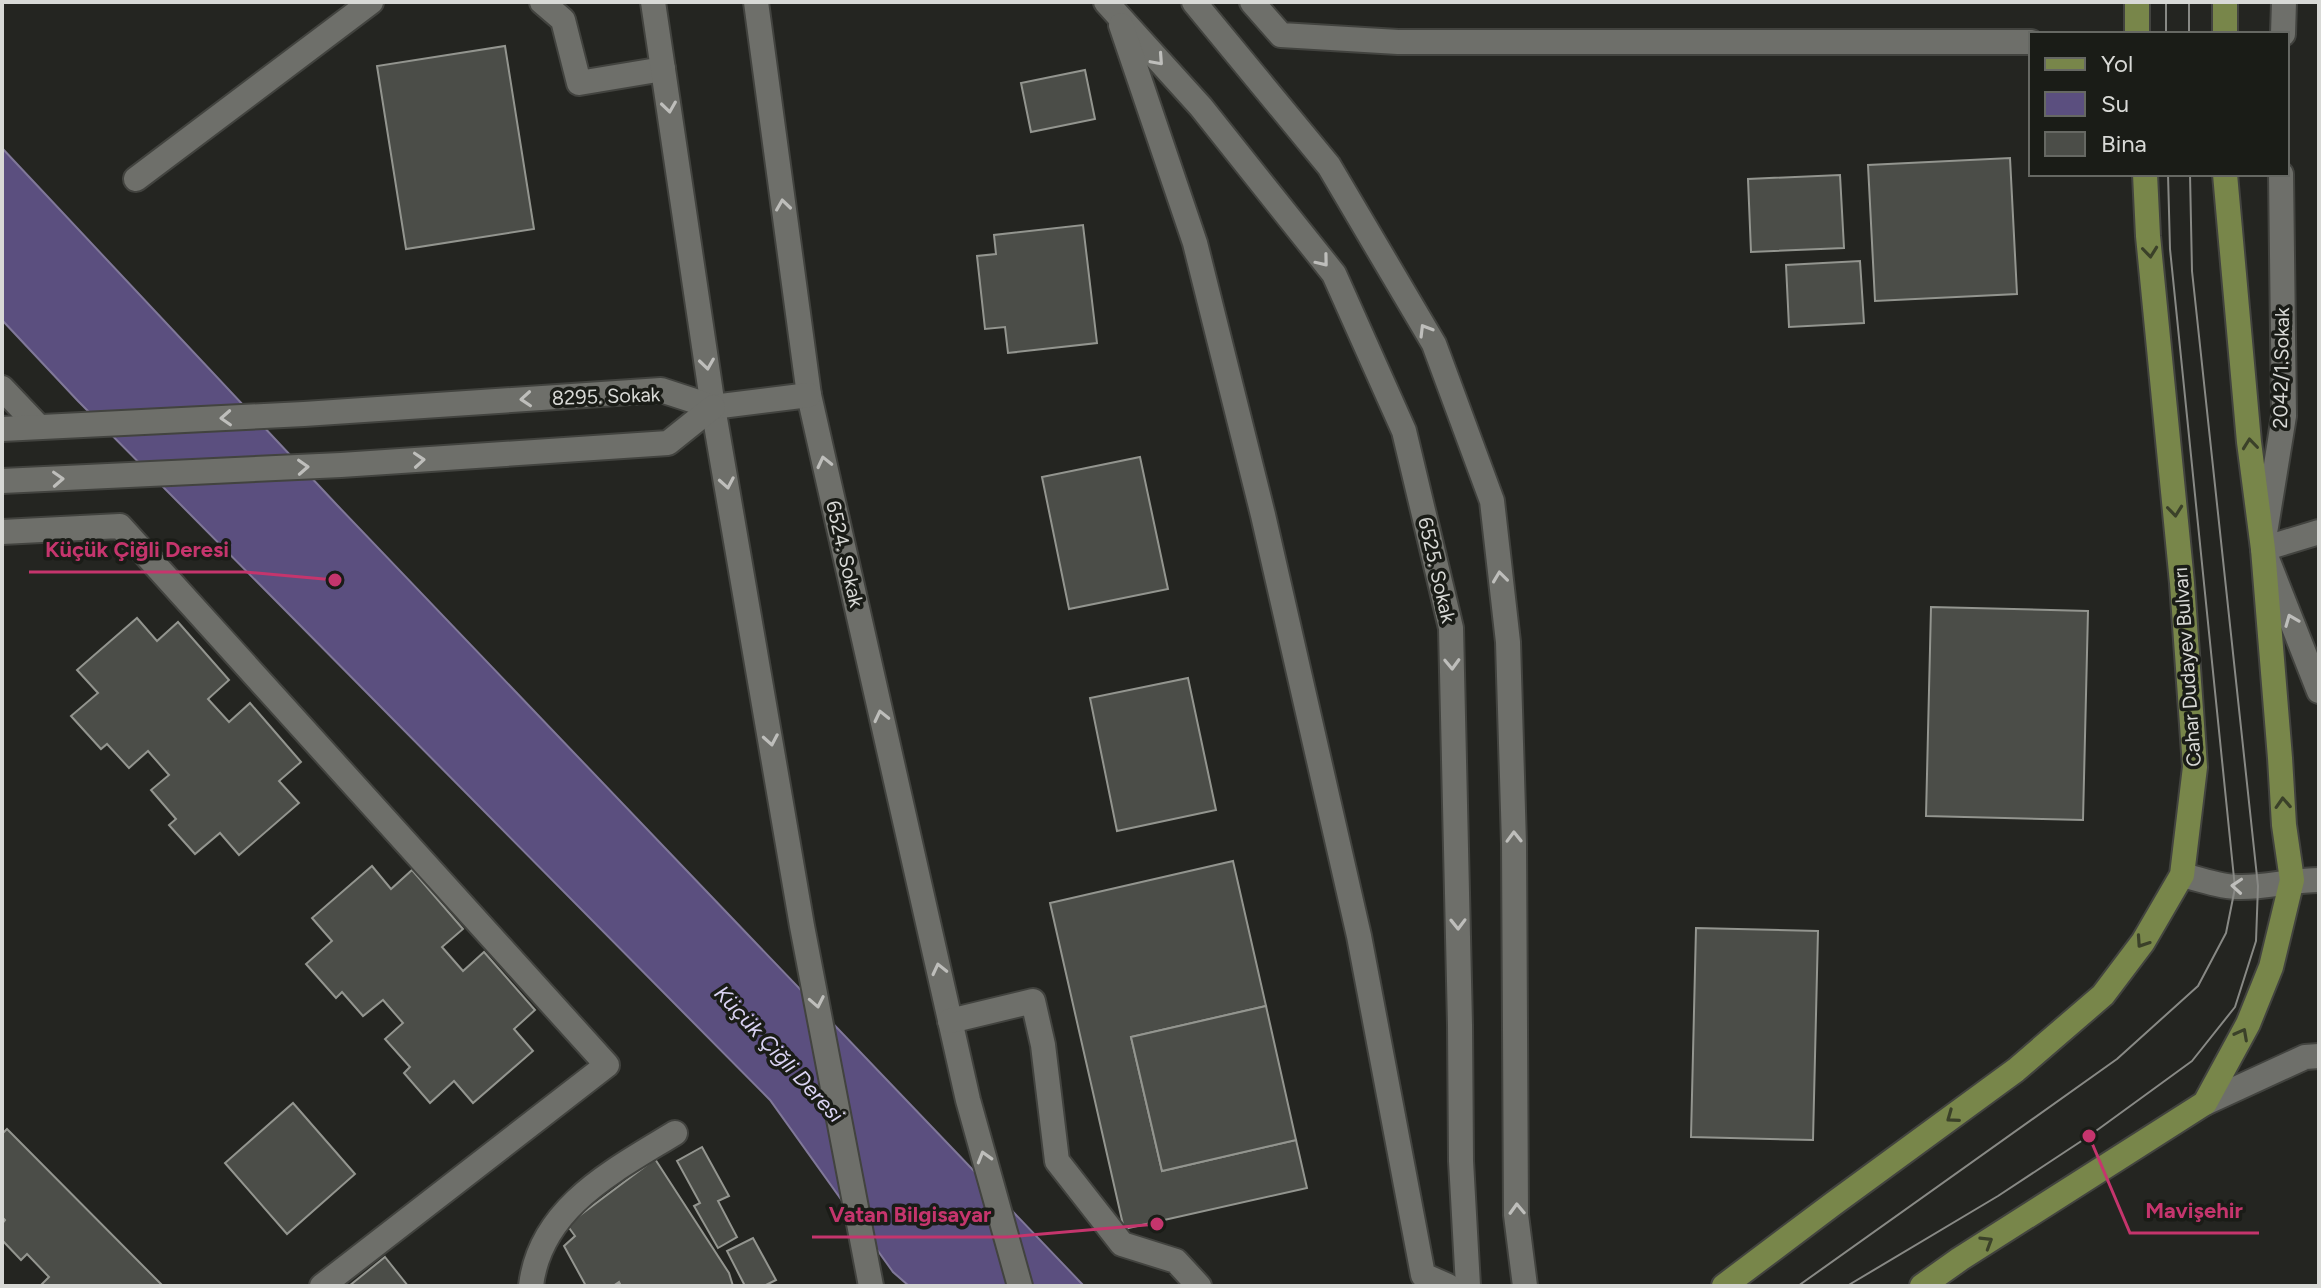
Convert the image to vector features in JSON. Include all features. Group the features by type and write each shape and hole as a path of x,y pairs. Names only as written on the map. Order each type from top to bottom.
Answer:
{"main road":[{"path":"2137,2 2137,32"},
{"path":"2225,2 2225,32"},
{"name":"Cahar Dudayev Bulvarı","path":"1724,1286 2016,1070 2103,995 2143,942 2182,875 2195,767 2182,583 2148,236 2145,176"},
{"path":"1922,1286 2205,1103 2248,1024 2271,967 2292,880 2284,825 2263,549 2249,442 2225,176"}],"street":[{"path":"136,179 371,2"},
{"path":"542,2 563,20 579,83 663,69"},
{"path":"653,2 713,407 802,926 871,1286"},
{"name":"6524. Sokak","path":"756,2 809,395 968,1100 1020,1286"},
{"path":"1194,2 1329,166 1434,344 1492,501 1508,642 1514,844 1516,1215 1525,1286"},
{"path":"1252,2 1281,35 1398,42 2029,42"},
{"path":"2283,32 2284,2"},
{"path":"1111,8 1195,243 1263,515 1359,936 1418,1280 1448,1286"},
{"name":"6525. Sokak","path":"1111,8 1201,107 1334,274 1404,431 1451,628 1461,1161 1468,1286"},
{"name":"2042/1.Sokak","path":"2263,549 2284,416 2281,176"},
{"path":"2,388 39,427"},
{"name":"8295. Sokak","path":"39,427 304,414 661,390 713,407"},
{"path":"2,481 341,465 668,443 713,407 809,395"},
{"path":"2,429 39,427"},
{"path":"2,532 120,526 607,1065 322,1286"},
{"path":"2319,532 2263,549 2319,691"},
{"path":"2182,875 2235,888 2292,880 2319,880"},
{"path":"950,1021 1033,1001 1043,1045 1057,1161 1122,1244 1176,1261 1199,1286"},
{"path":"2205,1103 2305,1057 2319,1056"},
{"path":"531,1286 541,1251 567,1208 608,1174 675,1133"}],"water":[{"path":"2,148 337,505 1084,1286 909,1286 893,1272 770,1100 78,401 2,320"}],"building":[{"path":"505,46 534,229 406,249 377,66"},
{"path":"1085,70 1095,119 1031,132 1021,83"},
{"path":"2010,158 2017,294 1875,301 1868,165"},
{"path":"1840,175 1844,248 1751,252 1748,179"},
{"path":"1083,225 1097,343 1008,353 1005,327 985,329 977,256 996,254 994,235"},
{"path":"1860,261 1864,323 1789,327 1786,265"},
{"path":"1140,457 1168,589 1069,609 1042,477"},
{"path":"1931,607 2088,611 2083,820 1926,816"},
{"path":"137,618 157,641 178,622 229,680 208,699 229,722 250,703 301,762 279,781 299,803 239,855 220,833 195,854 169,825 176,819 151,790 169,775 148,751 129,768 107,744 101,749 71,716 98,693 77,670"},
{"path":"1188,678 1216,810 1117,831 1090,698"},
{"path":"1233,861 1266,1006 1131,1037 1162,1171 1296,1140 1307,1188 1124,1229 1050,903"},
{"path":"372,866 391,889 412,870 463,929 442,947 463,971 484,952 535,1010 514,1029 533,1051 473,1103 454,1081 430,1103 404,1073 410,1067 385,1039 403,1023 383,1000 363,1016 342,992 336,998 306,964 332,941 312,918"},
{"path":"1696,928 1818,931 1813,1140 1691,1137"},
{"path":"1266,1006 1296,1140 1162,1171 1131,1037"},
{"path":"293,1103 355,1174 287,1234 225,1163"},
{"path":"7,1129 163,1286 40,1286 49,1277 27,1254 21,1260 2,1240 5,1220 2,1217 2,1134"},
{"path":"702,1147 729,1196 718,1201 737,1237 718,1248 694,1206 700,1203 677,1161"},
{"path":"655,1159 729,1273 733,1286 621,1286 619,1282 613,1286 586,1286 564,1246 575,1236 567,1225"},
{"path":"753,1238 776,1280 764,1286 745,1286 727,1251"},
{"path":"385,1257 408,1286 349,1286"}],"tram line":[{"path":"2166,2 2166,32"},
{"path":"2189,2 2189,32"},
{"path":"1798,1286 2117,1059 2198,986 2226,933 2235,888 2170,249 2168,176"},
{"path":"1847,1286 1998,1196 2089,1136 2192,1061 2235,1007 2256,941 2258,886 2192,271 2190,176"}],"place":[{"name":"Küçük Çiğli Deresi","path":"335,580"},
{"name":"Mavişehir","path":"2089,1136"},
{"name":"Vatan Bilgisayar","path":"1157,1224"}]}
